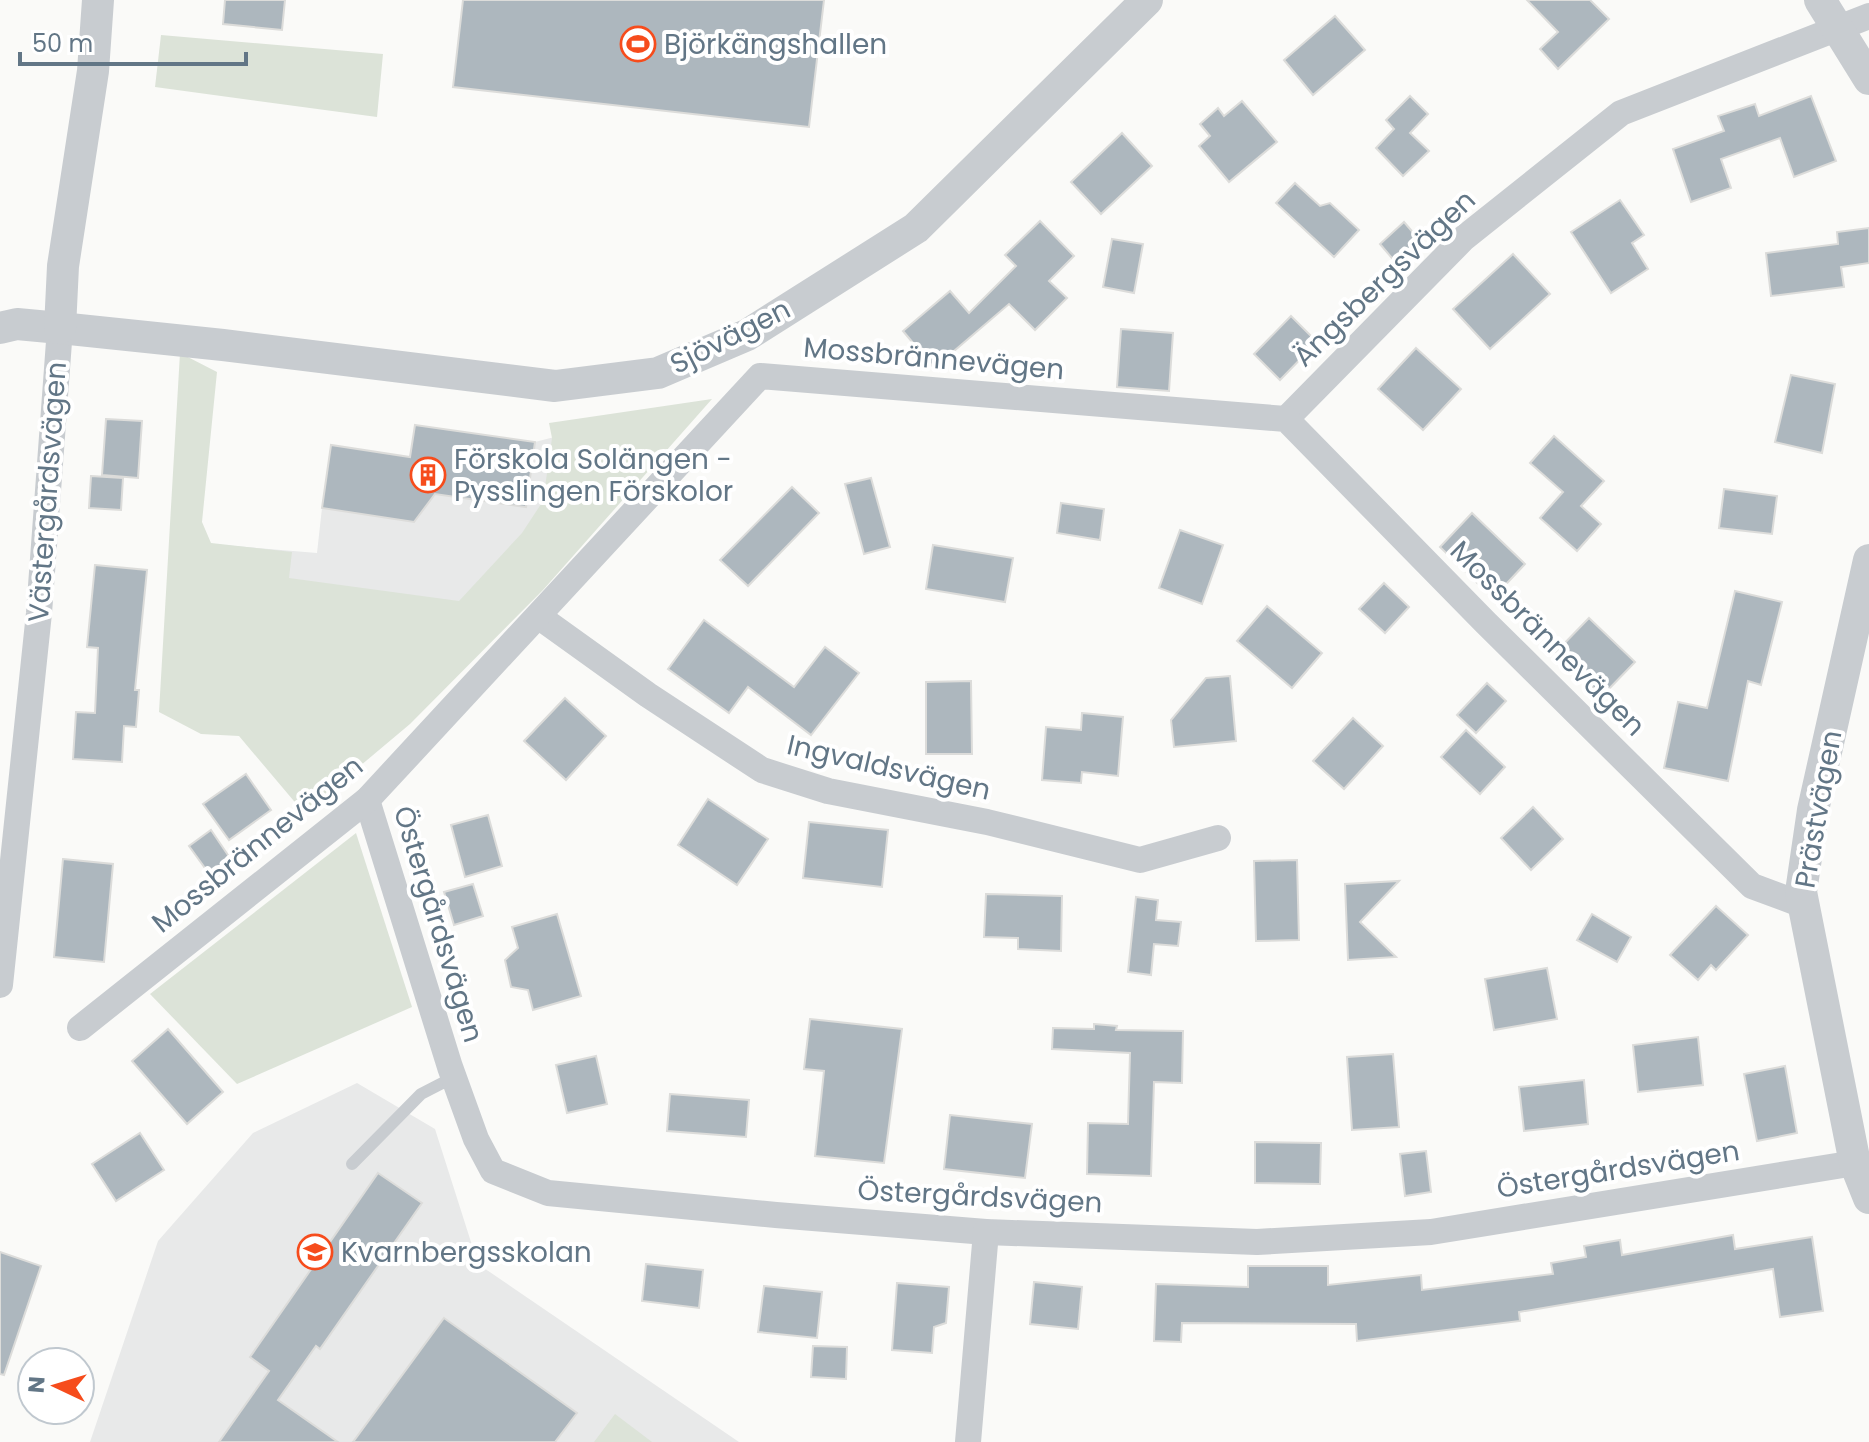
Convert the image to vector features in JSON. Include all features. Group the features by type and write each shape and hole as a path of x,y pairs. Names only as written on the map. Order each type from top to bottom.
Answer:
{"street":[{"name":"Västergårdsvägen","path":"0,985 39,613 63,266 93,71 98,0"},
{"name":"Sjövägen","path":"0,328 17,324 60,328 555,386 658,373 747,335 916,228 1147,0"},
{"path":"1820,0 1869,79"},
{"name":"Ängsbergsvägen","path":"1286,419 1464,238 1621,113 1869,16"},
{"name":"Mossbrännevägen","path":"80,1028 367,800 760,376 1286,419 1486,623 1752,886 1803,905"},
{"name":"Prästvägen","path":"1869,560 1813,810 1801,892 1855,1163 1869,1198"},
{"name":"Ingvaldsvägen","path":"538,616 648,695 762,770 828,791 987,822 1140,860 1218,838"},
{"name":"Östergårdsvägen","path":"367,800 476,1139 493,1171 548,1193 986,1232 1257,1242 1431,1232 1855,1163"},
{"path":"968,1442 986,1232"}],"lane":[{"path":"352,1164 421,1094 454,1077"}],"shaded area":[{"path":"161,35 383,54 377,117 155,87"},
{"path":"180,353 217,372 202,522 211,543 292,552 289,578 459,601 522,533 543,501 552,438 549,423 712,399 543,590 410,724 304,813 239,736 201,734 159,712"},
{"path":"655,411 392,733 211,544 317,553 322,508 413,522 435,494 525,507 535,442"},
{"path":"356,833 412,1007 237,1084 150,994"},
{"name":"Kvarnbergsskolan","path":"357,1083 435,1129 478,1264 739,1442 90,1442 158,1241 253,1133"},
{"path":"615,1414 652,1442 594,1442"}],"building":[{"path":"225,0 285,0 282,30 223,24"},
{"name":"Björkängshallen","path":"463,0 824,0 809,127 453,87"},
{"path":"1527,0 1590,0 1609,19 1558,69 1540,49 1558,32"},
{"path":"1335,16 1365,50 1313,95 1284,60"},
{"path":"1410,96 1428,114 1410,133 1429,151 1403,176 1376,148 1394,129 1386,120"},
{"path":"1811,96 1836,161 1794,177 1780,138 1721,159 1731,188 1691,202 1673,149 1724,131 1718,116 1755,104 1759,116"},
{"path":"1242,101 1277,142 1229,182 1199,146 1210,136 1200,124 1218,108 1224,116"},
{"path":"1122,133 1152,166 1101,214 1071,182"},
{"path":"1295,183 1320,206 1330,203 1359,230 1334,257 1276,203"},
{"path":"1620,200 1644,235 1632,243 1648,269 1611,293 1571,232"},
{"path":"1040,221 1074,256 1049,281 1067,298 1035,330 1009,304 934,368 903,331 950,291 969,313 1016,266 1005,255"},
{"path":"1404,222 1422,243 1397,264 1380,244"},
{"path":"1869,228 1869,263 1841,267 1844,287 1771,296 1766,253 1838,244 1837,232"},
{"path":"1112,239 1143,244 1134,293 1103,287"},
{"path":"1513,254 1550,294 1490,349 1453,309"},
{"path":"1291,316 1317,342 1280,380 1254,354"},
{"path":"1121,329 1173,333 1169,391 1117,387"},
{"path":"1416,348 1461,389 1423,430 1378,389"},
{"path":"1791,375 1835,384 1822,453 1775,442"},
{"path":"106,419 142,421 138,478 102,475"},
{"name":"Förskola Solängen - Pysslingen Förskolor","path":"415,425 535,442 526,507 435,494 414,522 322,508 331,445 410,457"},
{"path":"1554,436 1604,481 1581,506 1601,524 1577,551 1540,518 1563,492 1530,463"},
{"path":"91,476 123,478 121,510 89,508"},
{"path":"871,478 890,547 864,554 845,484"},
{"path":"792,487 819,513 748,586 720,560"},
{"path":"1724,489 1777,496 1772,534 1719,528"},
{"path":"1061,503 1104,509 1100,540 1057,533"},
{"path":"1472,513 1525,564 1493,598 1440,547"},
{"path":"1180,530 1223,545 1202,604 1159,588"},
{"path":"933,545 1013,558 1005,602 926,589"},
{"path":"95,565 147,570 135,690 139,690 136,727 124,726 122,762 73,759 76,712 95,713 98,648 87,647"},
{"path":"1384,583 1409,607 1385,633 1359,609"},
{"path":"1735,591 1782,602 1761,685 1748,681 1728,781 1664,768 1678,702 1707,708"},
{"path":"1267,606 1322,653 1292,688 1237,641"},
{"path":"1589,618 1635,662 1602,696 1556,652"},
{"path":"704,620 794,687 825,647 859,673 811,735 748,687 729,713 668,669"},
{"path":"1230,676 1236,741 1174,747 1171,720 1206,678"},
{"path":"971,681 972,754 926,754 926,682"},
{"path":"1487,683 1506,701 1476,733 1457,715"},
{"path":"565,698 606,736 566,780 524,741"},
{"path":"1082,713 1123,717 1118,776 1082,772 1081,783 1042,780 1046,727 1081,730"},
{"path":"1353,718 1383,746 1344,789 1313,761"},
{"path":"1466,730 1505,767 1480,794 1441,757"},
{"path":"246,774 271,810 229,840 203,804"},
{"path":"708,799 768,839 737,885 678,845"},
{"path":"1533,807 1563,839 1531,870 1501,838"},
{"path":"488,815 502,866 465,877 451,825"},
{"path":"809,822 888,830 882,887 803,878"},
{"path":"211,830 234,864 213,879 189,846"},
{"path":"63,859 113,864 104,962 54,957"},
{"path":"1297,860 1299,940 1256,941 1254,861"},
{"path":"1399,881 1360,922 1396,957 1348,960 1345,884"},
{"path":"473,884 483,916 454,925 444,892"},
{"path":"986,894 1062,896 1061,951 1018,949 1018,938 984,937"},
{"path":"1136,897 1158,900 1156,920 1181,922 1178,946 1154,944 1151,975 1128,972"},
{"path":"1716,906 1748,935 1716,970 1711,965 1698,980 1670,955"},
{"path":"557,914 581,996 533,1010 528,990 511,987 505,960 518,948 512,927"},
{"path":"1592,914 1631,937 1617,962 1577,940"},
{"path":"1547,968 1557,1019 1494,1030 1485,979"},
{"path":"810,1019 902,1029 884,1163 815,1156 824,1071 804,1069"},
{"path":"1094,1024 1117,1026 1116,1030 1183,1031 1182,1083 1154,1082 1151,1176 1087,1174 1088,1123 1128,1124 1130,1053 1052,1049 1053,1028 1094,1029"},
{"path":"168,1029 223,1092 187,1124 132,1061"},
{"path":"1698,1037 1703,1085 1638,1092 1633,1045"},
{"path":"1393,1054 1399,1127 1352,1130 1347,1057"},
{"path":"596,1056 607,1104 567,1113 556,1065"},
{"path":"1785,1066 1797,1133 1757,1141 1744,1074"},
{"path":"1584,1080 1588,1124 1524,1131 1519,1087"},
{"path":"670,1094 749,1100 746,1137 667,1131"},
{"path":"950,1115 1032,1124 1025,1178 944,1169"},
{"path":"140,1133 164,1170 116,1201 92,1164"},
{"path":"1255,1142 1321,1143 1320,1184 1255,1183"},
{"path":"1426,1151 1431,1192 1405,1196 1400,1154"},
{"path":"378,1173 422,1203 320,1349 316,1346 278,1400 338,1442 219,1442 269,1371 250,1357"},
{"path":"1733,1235 1735,1249 1812,1237 1823,1311 1780,1317 1773,1269 1519,1312 1520,1321 1357,1341 1356,1324 1182,1323 1181,1342 1154,1341 1156,1284 1248,1287 1248,1266 1328,1266 1328,1285 1421,1275 1422,1290 1553,1274 1551,1263 1586,1257 1584,1246 1620,1240 1622,1255"},
{"path":"0,1252 41,1266 4,1375 0,1374"},
{"path":"646,1264 703,1270 699,1308 642,1301"},
{"path":"1034,1282 1082,1287 1078,1329 1030,1324"},
{"path":"897,1283 949,1287 946,1323 934,1327 932,1353 892,1350"},
{"path":"764,1286 822,1292 817,1338 758,1332"},
{"path":"444,1318 577,1413 555,1442 353,1442"},
{"path":"813,1346 847,1347 846,1379 811,1377"}],"place":[{"name":"Björkängshallen","path":"638,44"},
{"name":"Förskola Solängen - Pysslingen Förskolor","path":"428,475"},
{"name":"Kvarnbergsskolan","path":"315,1252"}]}
